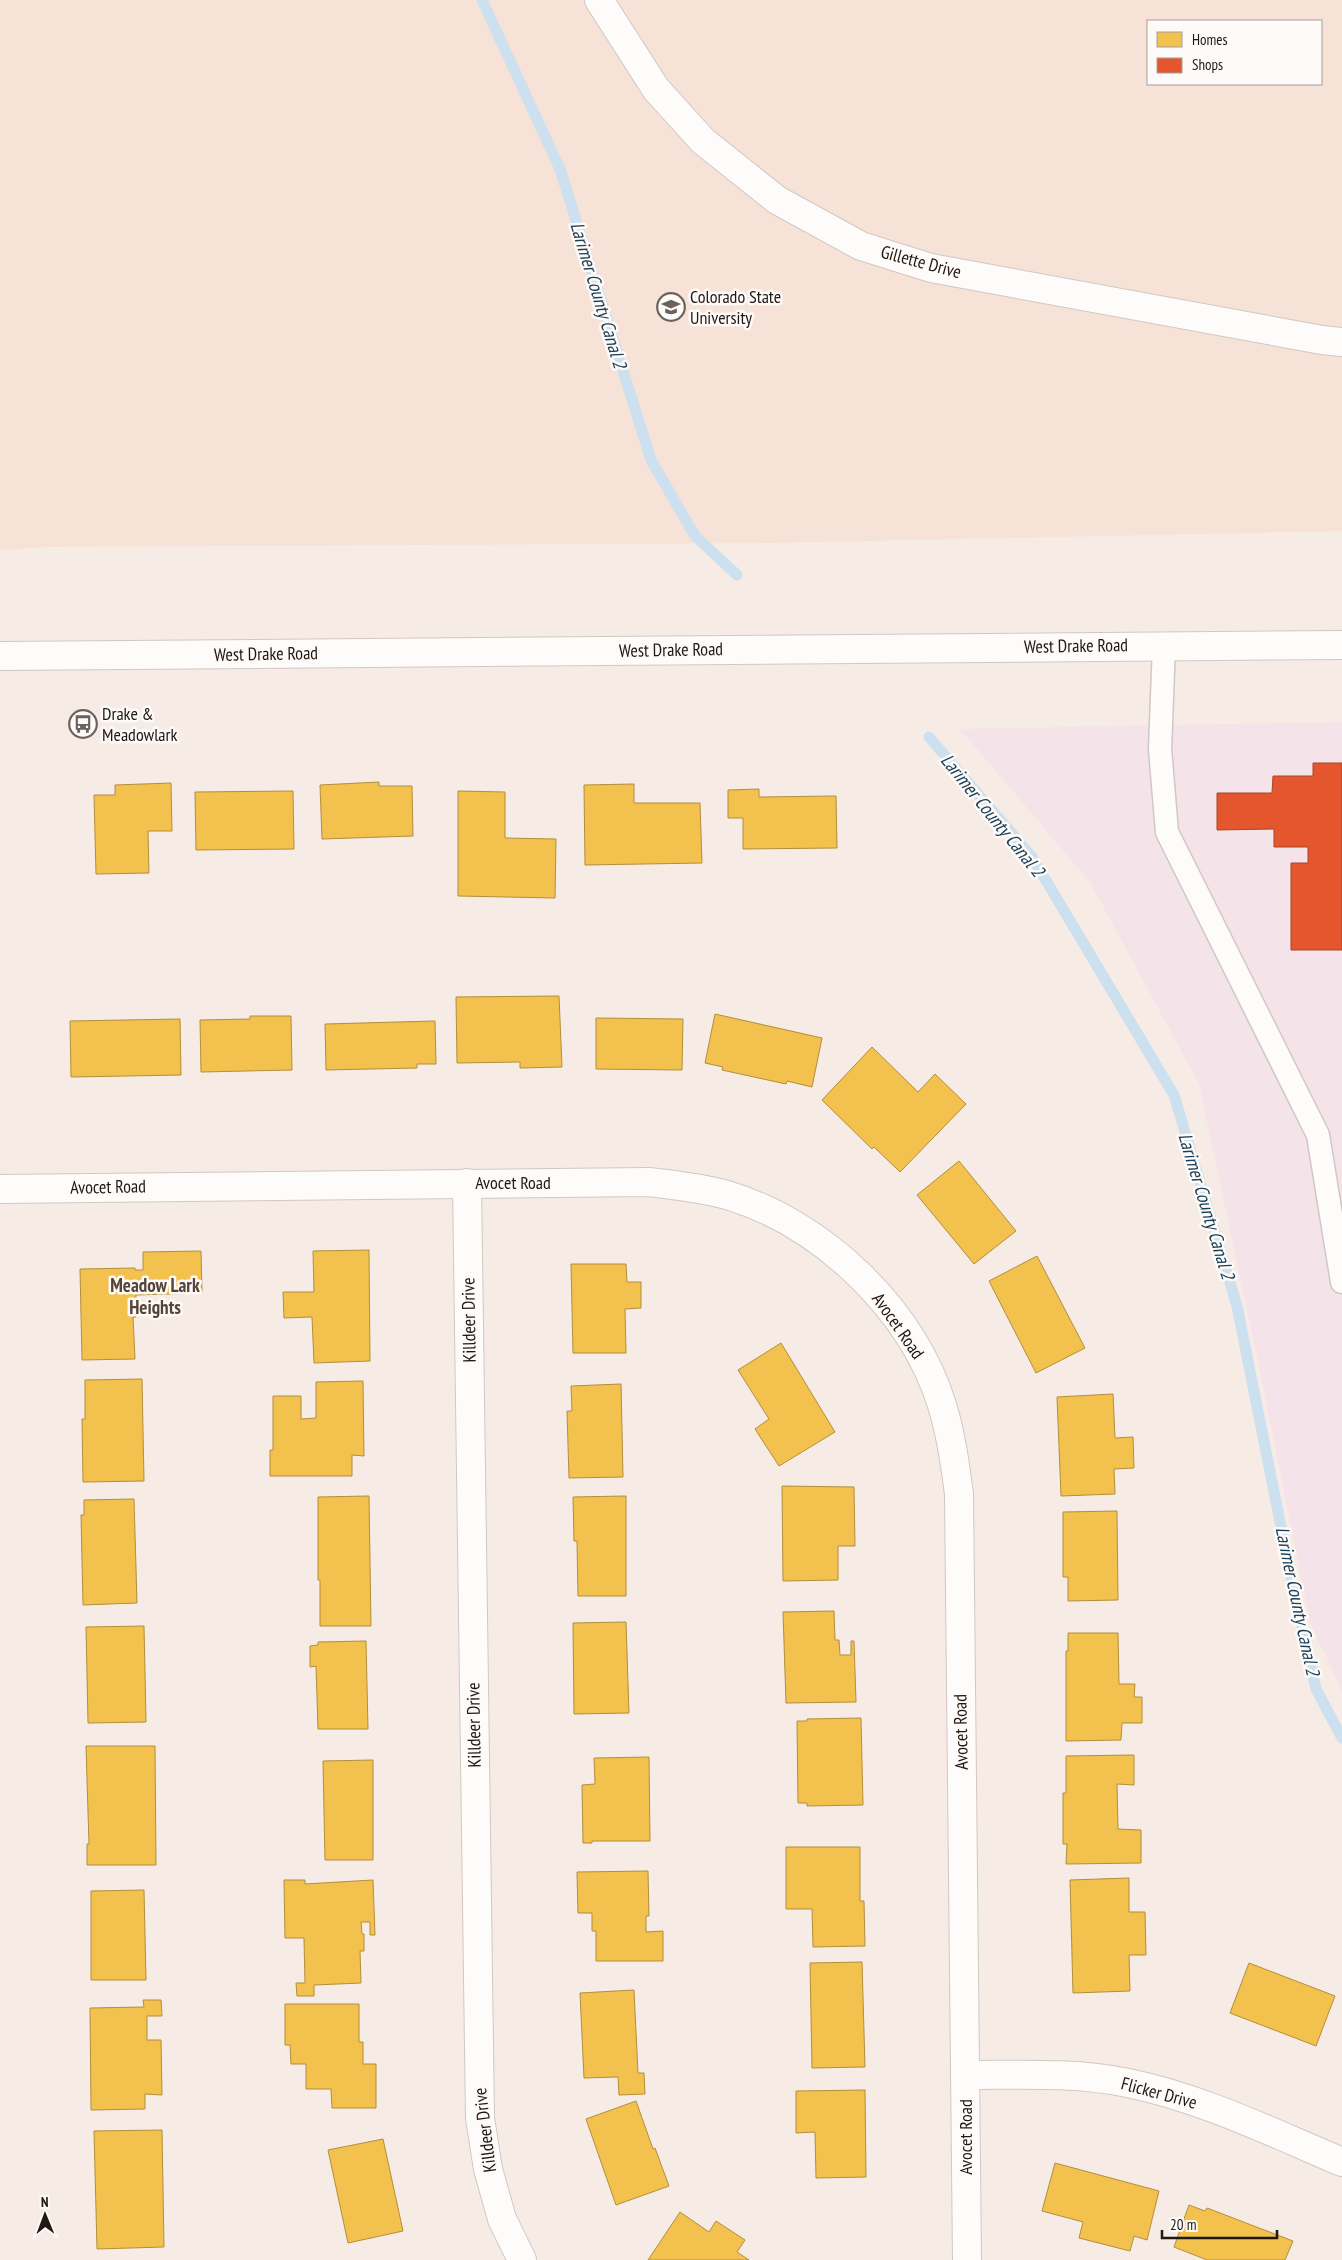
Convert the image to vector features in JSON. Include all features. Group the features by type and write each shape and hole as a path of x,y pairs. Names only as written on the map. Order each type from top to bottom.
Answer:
{"street":[{"name":"Gillette Drive","path":"598,0 656,89 704,141 777,200 861,246 931,268 1312,339 1342,342"},
{"name":"West Drake Road","path":"0,656 1342,645"},
{"name":"Avocet Road","path":"0,1188 649,1182 694,1187 728,1196 771,1213 811,1235 856,1270 894,1314 924,1362 941,1404 955,1460 958,1494 967,2260"},
{"name":"Killdeer Drive","path":"467,1183 480,2118 488,2169 502,2219 522,2260"},
{"name":"Flicker Drive","path":"965,2075 1056,2074 1128,2083 1198,2103 1342,2162"}],"lane":[{"path":"1164,645 1160,749 1167,832 1318,1135 1342,1282"}],"shaded area":[{"name":"Colorado State University","path":"0,0 1342,0 1342,531 771,543 45,547 0,550"},
{"path":"1342,722 1342,1691 1310,1622 1258,1361 1199,1084 1090,882 960,729"}],"building: Homes":[{"path":"379,782 379,786 412,786 413,836 322,839 320,785"},
{"path":"171,783 172,831 148,831 149,873 96,874 94,795 115,795 115,785"},
{"path":"634,784 634,803 700,803 702,863 585,865 584,785"},
{"path":"759,789 759,797 836,796 837,848 743,849 743,818 728,818 728,790"},
{"path":"293,791 294,849 196,850 195,792"},
{"path":"458,791 505,792 505,838 556,839 555,898 458,896"},
{"path":"559,996 562,1067 520,1068 520,1062 457,1063 456,997"},
{"path":"715,1014 822,1038 812,1087 787,1081 786,1084 722,1070 723,1067 705,1063"},
{"path":"250,1016 291,1016 292,1070 201,1072 200,1020 250,1019"},
{"path":"596,1018 683,1019 682,1070 596,1069"},
{"path":"180,1019 181,1075 71,1077 70,1021"},
{"path":"435,1021 436,1064 417,1064 417,1068 326,1070 325,1024"},
{"path":"872,1047 918,1092 935,1074 966,1104 900,1172 874,1147 872,1149 822,1100"},
{"path":"959,1161 1016,1231 974,1264 917,1195"},
{"path":"369,1250 370,1361 314,1363 312,1317 284,1318 283,1292 314,1292 313,1251"},
{"path":"201,1251 202,1293 136,1295 136,1317 133,1317 135,1359 82,1360 80,1269 135,1268 135,1270 143,1270 143,1252"},
{"path":"1037,1256 1085,1348 1036,1373 989,1281"},
{"path":"571,1264 626,1264 627,1282 641,1282 641,1308 625,1309 626,1353 573,1353"},
{"path":"781,1343 835,1432 779,1466 755,1429 769,1419 738,1370"},
{"path":"142,1379 144,1481 83,1482 82,1419 85,1419 85,1380"},
{"path":"363,1381 364,1456 352,1455 352,1476 270,1476 270,1450 273,1450 273,1396 301,1396 301,1419 316,1418 316,1382"},
{"path":"621,1384 623,1477 569,1478 567,1411 572,1411 571,1386"},
{"path":"1113,1394 1115,1438 1133,1437 1134,1468 1114,1469 1115,1494 1061,1496 1057,1397"},
{"path":"782,1486 854,1487 855,1546 838,1546 838,1580 783,1581"},
{"path":"369,1496 371,1626 320,1626 318,1497"},
{"path":"626,1496 626,1596 578,1596 577,1541 574,1541 573,1497"},
{"path":"134,1499 137,1603 83,1605 81,1515 84,1515 84,1500"},
{"path":"1117,1511 1118,1600 1068,1601 1068,1577 1063,1577 1063,1512"},
{"path":"834,1611 835,1640 839,1640 840,1655 851,1655 851,1641 854,1641 856,1702 786,1703 783,1612"},
{"path":"626,1622 629,1713 574,1714 573,1623"},
{"path":"144,1626 146,1722 88,1723 86,1627"},
{"path":"1068,1633 1118,1633 1119,1684 1135,1684 1134,1697 1142,1697 1142,1723 1122,1723 1121,1740 1066,1741 1066,1651 1068,1651"},
{"path":"366,1641 368,1729 318,1729 316,1666 310,1667 310,1646 318,1645 318,1642"},
{"path":"861,1718 863,1805 807,1806 807,1803 798,1803 797,1721 807,1721 807,1719"},
{"path":"86,1746 155,1746 156,1865 87,1865 87,1844 89,1844"},
{"path":"1134,1755 1134,1785 1117,1784 1118,1829 1141,1830 1141,1863 1066,1864 1067,1844 1063,1844 1063,1793 1066,1793 1066,1756"},
{"path":"649,1757 650,1841 592,1841 592,1843 583,1843 582,1785 595,1784 594,1758"},
{"path":"373,1760 373,1860 325,1860 323,1761"},
{"path":"786,1847 860,1847 860,1901 864,1901 865,1946 813,1947 812,1909 786,1909"},
{"path":"648,1871 649,1916 646,1916 646,1932 663,1931 663,1961 596,1961 596,1931 592,1931 592,1913 578,1913 577,1872"},
{"path":"1129,1878 1129,1912 1145,1912 1146,1955 1129,1955 1130,1991 1073,1993 1070,1880"},
{"path":"284,1880 305,1880 305,1884 373,1880 375,1935 370,1935 370,1922 361,1922 362,1934 364,1934 364,1951 360,1951 361,1983 314,1985 314,1996 297,1996 296,1983 305,1983 304,1938 285,1938"},
{"path":"144,1890 146,1980 91,1980 91,1891"},
{"path":"862,1962 865,2067 812,2068 810,1963"},
{"path":"1249,1963 1335,1996 1316,2046 1230,2013"},
{"path":"634,1990 638,2073 644,2073 645,2094 619,2095 618,2077 584,2078 580,1993"},
{"path":"143,2000 161,2000 162,2016 147,2016 147,2040 161,2040 162,2095 145,2094 145,2109 91,2110 90,2008 144,2007"},
{"path":"285,2004 359,2004 359,2042 363,2042 363,2064 376,2064 376,2108 332,2108 331,2089 306,2089 306,2064 291,2064 290,2045 285,2045"},
{"path":"865,2090 866,2177 816,2178 815,2132 796,2133 796,2091"},
{"path":"636,2101 653,2149 655,2148 669,2186 616,2205 586,2119"},
{"path":"162,2130 164,2247 97,2249 94,2131"},
{"path":"383,2139 403,2231 348,2243 328,2150"},
{"path":"1055,2163 1159,2191 1147,2240 1134,2236 1130,2251 1079,2238 1083,2222 1042,2211"},
{"path":"1189,2205 1205,2211 1207,2208 1293,2241 1285,2260 1207,2260 1174,2247"},
{"path":"680,2212 709,2232 716,2221 745,2240 737,2252 749,2260 648,2260"}],"building: Shops":[{"path":"1313,763 1342,763 1342,950 1291,950 1291,863 1308,863 1308,847 1274,847 1274,829 1217,830 1217,793 1272,793 1273,776 1313,776"}],"waterway":[{"name":"Larimer County Canal 2","path":"482,0 560,169 651,460 695,536 737,575"},
{"name":"Larimer County Canal 2","path":"929,737 1032,857 1174,1095 1237,1306 1289,1567 1316,1689 1342,1738"}],"place":[{"name":"Colorado State University","path":"671,307"},
{"name":"Drake & Meadowlark","path":"83,724"}],"district":[{"name":"Meadow Lark Heights","path":"155,1296"}]}
